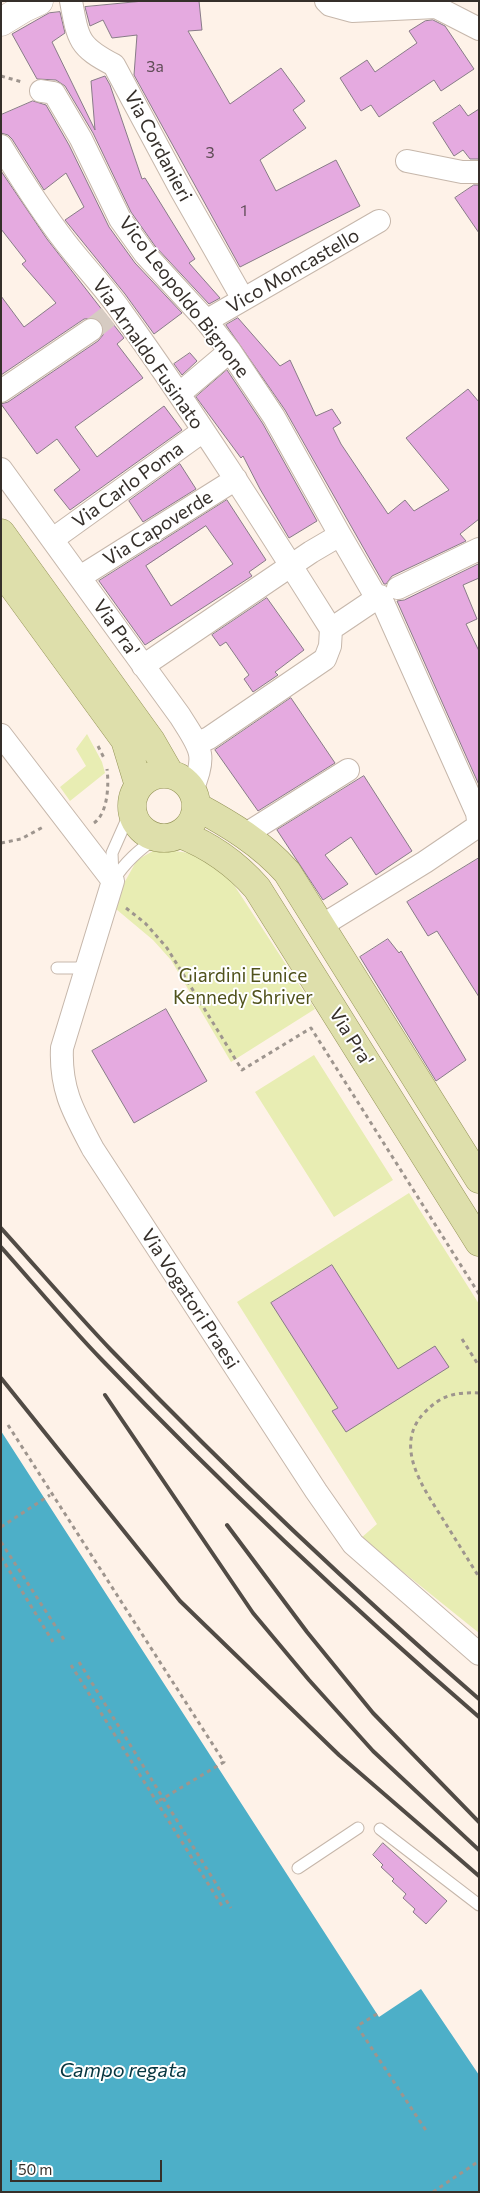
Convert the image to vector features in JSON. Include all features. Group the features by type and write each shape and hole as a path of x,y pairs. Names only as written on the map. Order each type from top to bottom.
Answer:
{"main road":[{"name":"Via Pra'","path":"1,533 151,741 170,774"},
{"path":"1,570 125,740 136,797 138,823 150,834 168,835 192,822 196,801 185,782 170,774 153,776 136,797"},
{"name":"Via Pra'","path":"196,801 246,834 272,855 287,872 479,1179"},
{"name":"Via Pra'","path":"168,835 207,845 239,868 257,888 479,1242"}],"street":[{"path":"1,22 39,1"},
{"name":"Via Cordanieri","path":"71,1 75,25 82,44 94,54 114,65 181,190 243,299"},
{"path":"326,1 330,5 352,11 436,7 479,29"},
{"name":"Vico Leopoldo Bignone","path":"41,91 54,93 81,139 120,219 145,254 206,321 230,351 274,417 340,535 385,594 478,820"},
{"name":"Via Arnaldo Fusinato","path":"1,146 31,195 66,244 119,308 179,394 236,479 284,570 331,629"},
{"path":"407,161 462,172 479,172"},
{"name":"Vico Moncastello","path":"206,321 379,221"},
{"path":"1,391 91,330"},
{"path":"179,394 230,351"},
{"name":"Via Carlo Poma","path":"52,539 203,431"},
{"name":"Via Pra'","path":"1,469 198,743 202,758 200,772 192,790 196,801"},
{"name":"Via Capoverde","path":"80,577 236,479"},
{"path":"143,666 311,552 340,535"},
{"path":"198,743 209,738 325,659 330,646 331,629 385,594 479,549"},
{"path":"1,735 80,838 111,890"},
{"path":"246,834 348,770"},
{"path":"321,926 425,862 478,820"},
{"name":"Via Vogatori Praesi","path":"111,890 62,1048 61,1066 68,1100 93,1149 310,1482 353,1544 479,1654"}],"lane":[{"path":"111,890 112,854 136,797"},
{"path":"111,890 121,867 135,853 168,835"},
{"path":"57,968 77,968 89,964"},
{"path":"298,1868 358,1828"},
{"path":"380,1829 479,1905"}],"path":[{"path":"80,838 86,829 102,815 104,806 108,772 107,763 96,742"},
{"path":"1,843 21,839 62,814"},
{"path":"111,890 123,905 145,923 167,948 242,1070 311,1028 479,1294"},
{"path":"462,1339 479,1366"},
{"path":"479,1392 457,1392 434,1402 417,1420 411,1438 416,1473 421,1484 479,1577"},
{"path":"8,1426 224,1762 157,1802"},
{"path":"1,1527 50,1495"},
{"path":"1,1542 65,1641"},
{"path":"1,1557 53,1642"},
{"path":"79,1662 231,1908"},
{"path":"72,1665 222,1906"},
{"path":"377,2014 358,2026 428,2132"},
{"path":"433,2192 479,2161"}],"green space":[{"path":"87,734 102,762 105,773 70,801 60,787 86,766 76,749"},
{"name":"Giardini Eunice Kennedy Shriver","path":"153,851 175,851 196,854 214,863 234,885 315,1009 231,1062 171,960 153,940 116,909 123,885 137,860"},
{"path":"314,1055 393,1180 334,1217 255,1092"},
{"path":"409,1193 479,1304 479,1633 361,1538 377,1524 237,1302"}],"water":[{"name":"Campo regata","path":"1,1431 379,2017 421,1989 479,2075 479,2192 1,2192"}],"building":[{"path":"144,1 199,1 202,30 188,31 230,104 281,68 305,101 293,110 306,128 260,160 276,191 336,160 360,206 240,267 134,75 137,35 112,38 103,20 90,26 85,7"},
{"path":"60,12 65,33 52,42 95,130 91,81 105,76 110,85 142,179 145,178 195,259 189,263 220,298 209,304 155,246 131,212 93,133 65,86 56,80 37,79 12,34 49,13"},
{"path":"433,20 445,26 474,69 441,91 434,80 379,117 371,105 361,111 340,78 367,60 375,72 417,43 409,31 425,21"},
{"path":"33,101 46,105 69,145 109,227 135,263 182,313 154,334 125,294 65,220 84,207 66,173 44,190 12,139 8,135 1,133 1,115"},
{"path":"460,105 468,116 479,109 479,159 470,159 463,150 454,156 433,123"},
{"path":"1,171 47,239 124,338 117,344 143,378 75,427 97,457 164,406 182,430 70,510 54,490 80,470 57,439 37,454 1,404 8,402 98,341 103,335 104,329 102,322 96,318 84,319 1,375 1,296 24,327 56,303 22,264 26,261 1,229"},
{"path":"474,185 479,185 479,233 455,198"},
{"path":"238,318 280,366 290,360 316,416 332,409 341,423 333,428 341,444 388,514 405,500 414,511 449,490 406,438 468,389 479,402 479,519 460,534 466,541 392,576 384,584 285,410 226,325"},
{"path":"190,353 197,361 182,375 174,364"},
{"path":"227,370 263,424 317,521 289,538 243,456 241,458 196,397"},
{"path":"180,464 196,489 143,522 129,501"},
{"path":"227,500 266,560 249,572 252,576 145,645 99,581","holes":["206,526 233,564 171,606 146,566"]},
{"path":"479,564 479,578 463,585 477,619 466,624 479,651 479,785 397,601 404,600"},
{"path":"267,598 304,650 275,672 278,675 253,692 244,679 249,675 226,642 220,646 212,635"},
{"path":"291,698 335,763 258,811 215,750"},
{"path":"364,776 412,851 376,875 351,837 325,855 348,884 323,900 277,830"},
{"path":"479,858 479,997 437,931 428,936 407,902"},
{"path":"388,939 399,953 401,951 466,1060 436,1081 360,957"},
{"path":"166,1009 207,1081 134,1123 92,1051"},
{"path":"332,1265 398,1369 435,1346 449,1367 346,1432 332,1411 338,1408 271,1303"},
{"path":"383,1843 447,1901 426,1924 413,1912 415,1909 403,1898 406,1894 392,1881 394,1879 381,1867 383,1865 373,1855"}],"tunnel":[{"path":"91,330 119,308"}],"railway":[{"path":"1,1228 98,1336 201,1441 338,1572 479,1699"},
{"path":"1,1247 89,1346 193,1453 286,1543 479,1717"},
{"path":"1,1378 180,1601 339,1755 479,1876"},
{"path":"105,1395 253,1613 309,1680 373,1751 479,1850"},
{"path":"227,1525 307,1632 373,1713 479,1822"}]}
